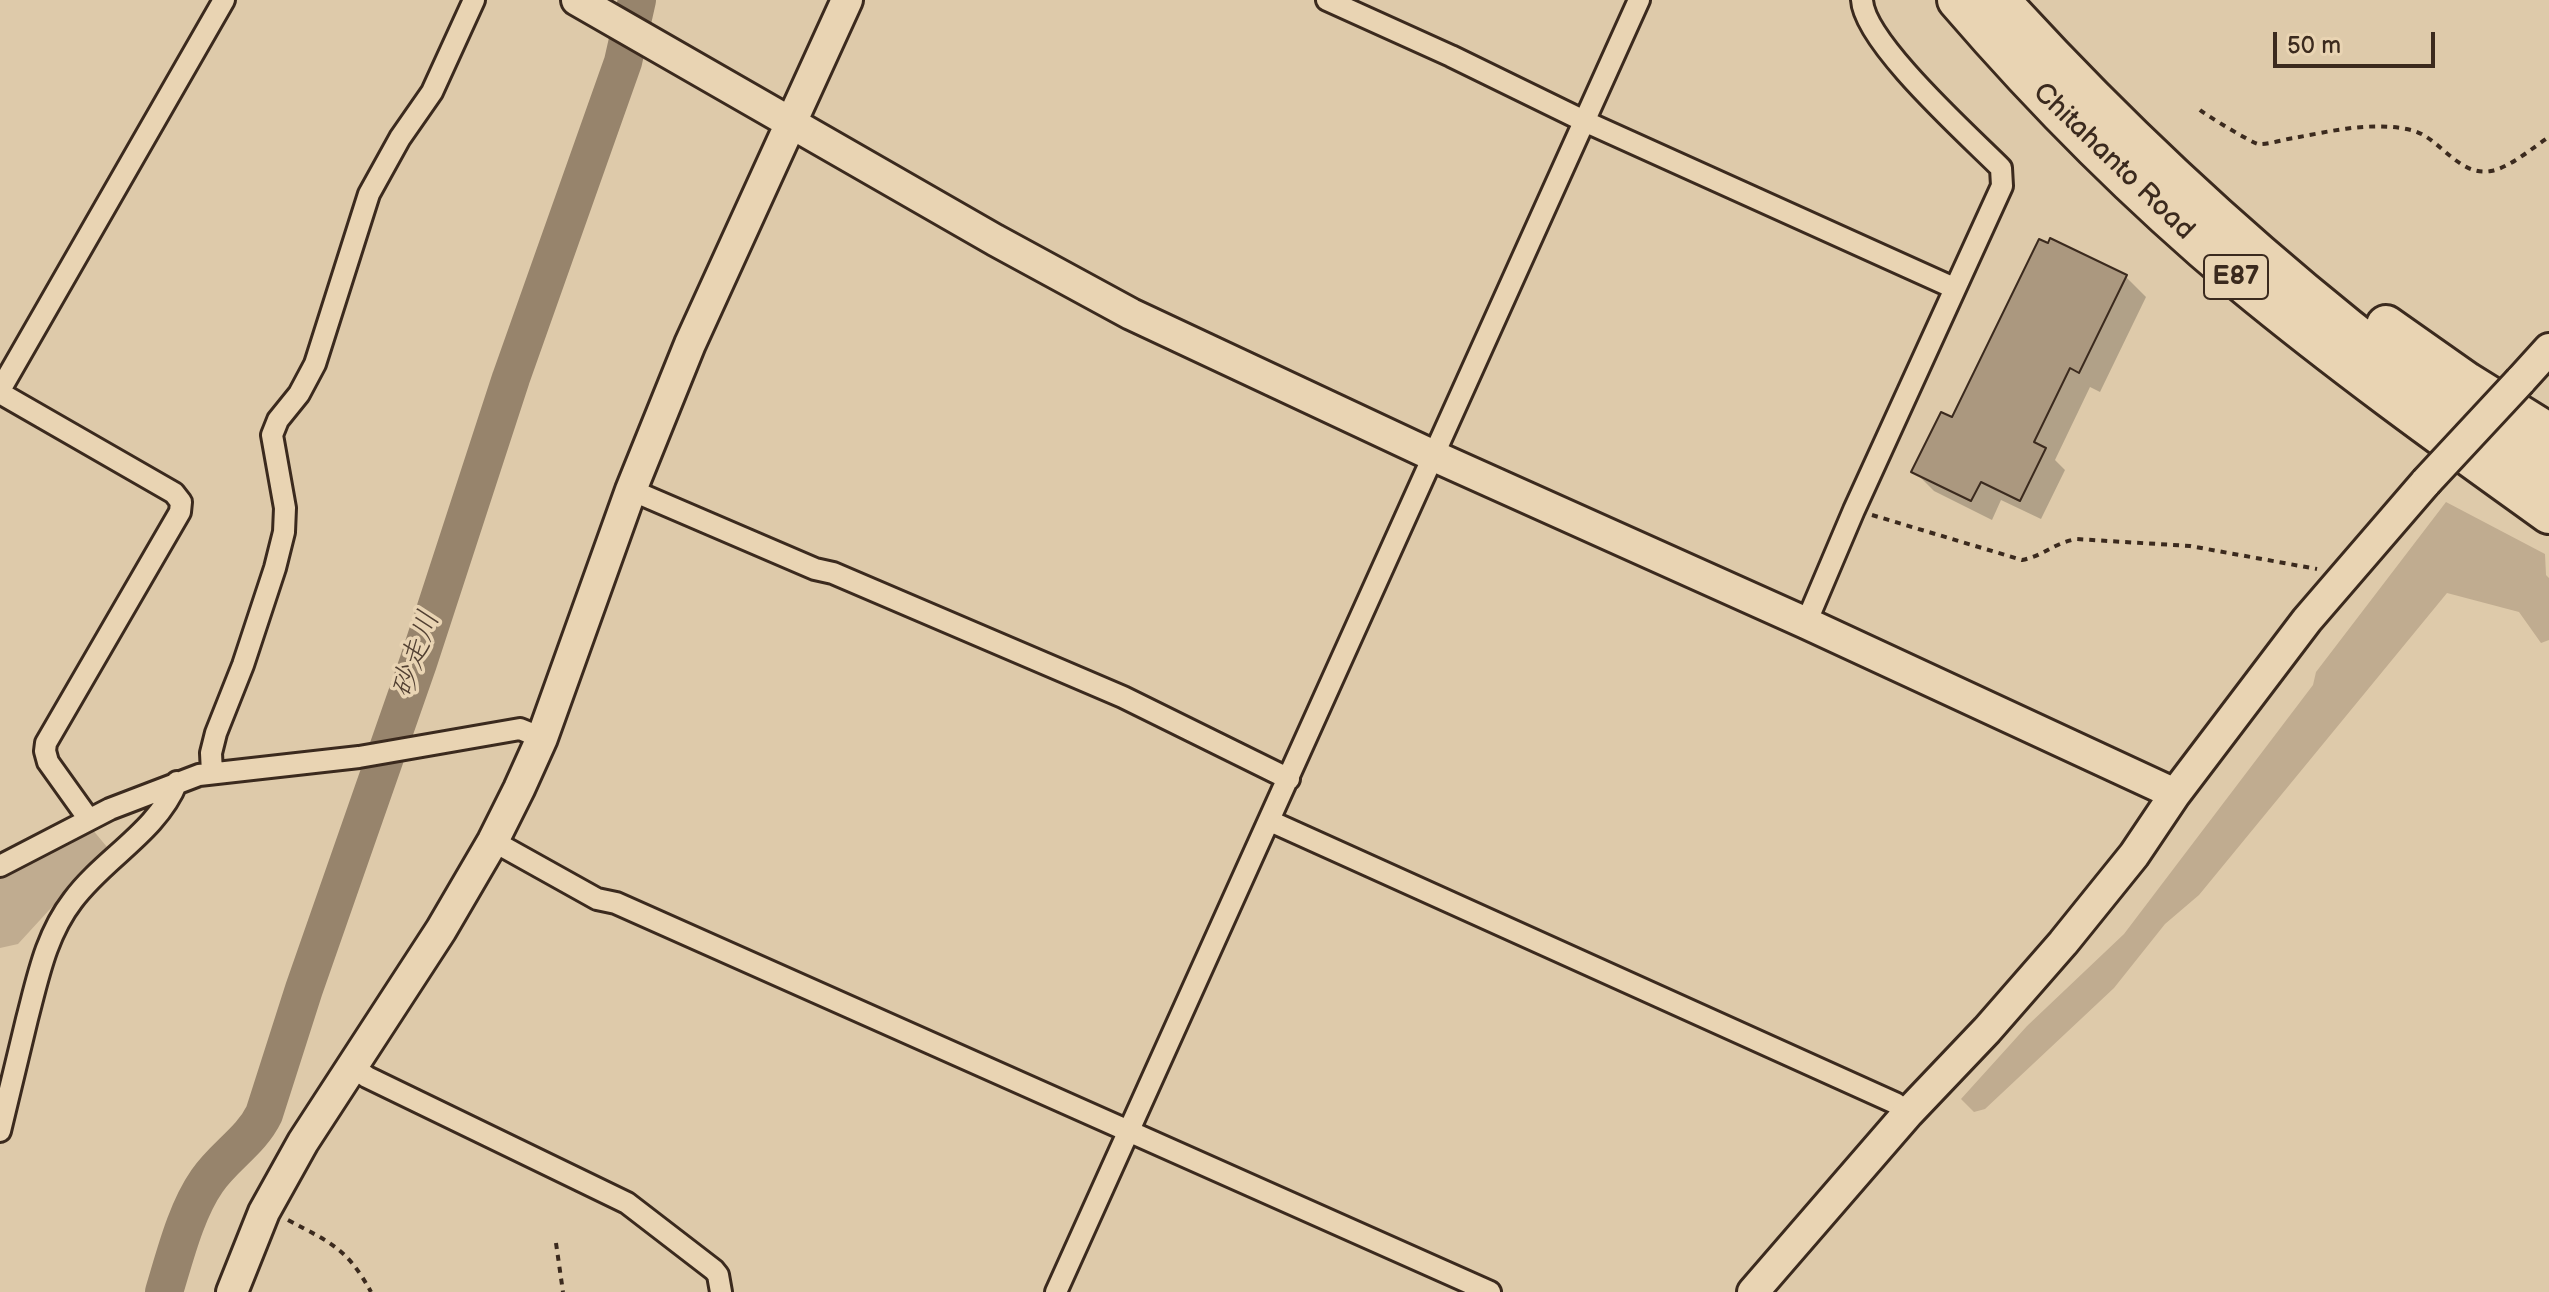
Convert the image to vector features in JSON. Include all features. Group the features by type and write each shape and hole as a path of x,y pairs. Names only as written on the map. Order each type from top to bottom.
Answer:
{"highway":[{"name":"Chitahanto Road","path":"1957,0 2025,78 2088,141 2238,279 2430,429 2549,514"},
{"name":"Chitahanto Road","path":"2000,0 2100,106 2255,249 2349,328 2452,407 2549,473"},
{"path":"2170,170 2211,192 2303,267 2467,382 2549,433"}],"street":[{"path":"88,818 48,762 46,743 180,512 181,502 174,493 0,391 224,0"},
{"path":"212,773 211,753 216,733 243,665 284,532 285,508 272,435 278,420 299,394 315,364 369,194 400,138 432,92 474,0"},
{"path":"577,0 1131,314 1434,456 1806,623 2175,794"},
{"path":"232,1292 266,1209 303,1142 441,930 493,841 542,738 631,490 690,344 847,0"},
{"path":"1327,0 1584,121 1954,288"},
{"path":"1056,1292 1639,0"},
{"path":"1806,623 1854,510 2002,186 2001,168 1900,66 1871,29 1863,13 1862,0"},
{"path":"1753,1292 1908,1113 1987,1030 2063,943 2134,855 2175,794 2307,620 2426,482 2549,349"},
{"path":"631,490 1123,697 1289,779"},
{"path":"0,866 88,818 177,782 212,773 359,757 520,729 542,738"},
{"path":"0,1131 41,962 58,923 87,883 151,822 169,800 177,782"},
{"path":"1270,821 1895,1103 1908,1113"},
{"path":"493,841 597,899 630,909 1490,1292"},
{"path":"353,1067 367,1077 627,1203 714,1270 721,1292"}],"path":[{"path":"2200,110 2258,144 2345,129 2412,130 2469,169 2481,171 2492,171 2510,162 2549,137"},
{"path":"1854,510 2022,560 2034,558 2057,543 2076,539 2190,546 2304,565 2319,569 2339,583"},
{"path":"266,1209 332,1243 352,1260 371,1292"},
{"path":"556,1243 563,1292"}],"shaded area":[{"path":"2446,502 2545,554 2546,575 2549,578 2549,640 2541,643 2519,612 2447,593 2199,895 2165,924 2114,988 1985,1109 1974,1112 1961,1099 2027,1026 2124,934 2313,685 2316,672"},
{"path":"92,829 107,847 18,944 0,948 0,877"}],"building":[{"path":"2050,238 2127,275 2079,373 2070,368 2034,442 2046,448 2020,501 1981,482 1971,501 1911,472 1941,412 1952,417 2039,239 2048,243"}],"waterway":[{"name":"砂走川","path":"164,1292 182,1234 200,1193 214,1172 259,1124 264,1114 304,989 418,663 511,378 623,62 637,0"}]}
